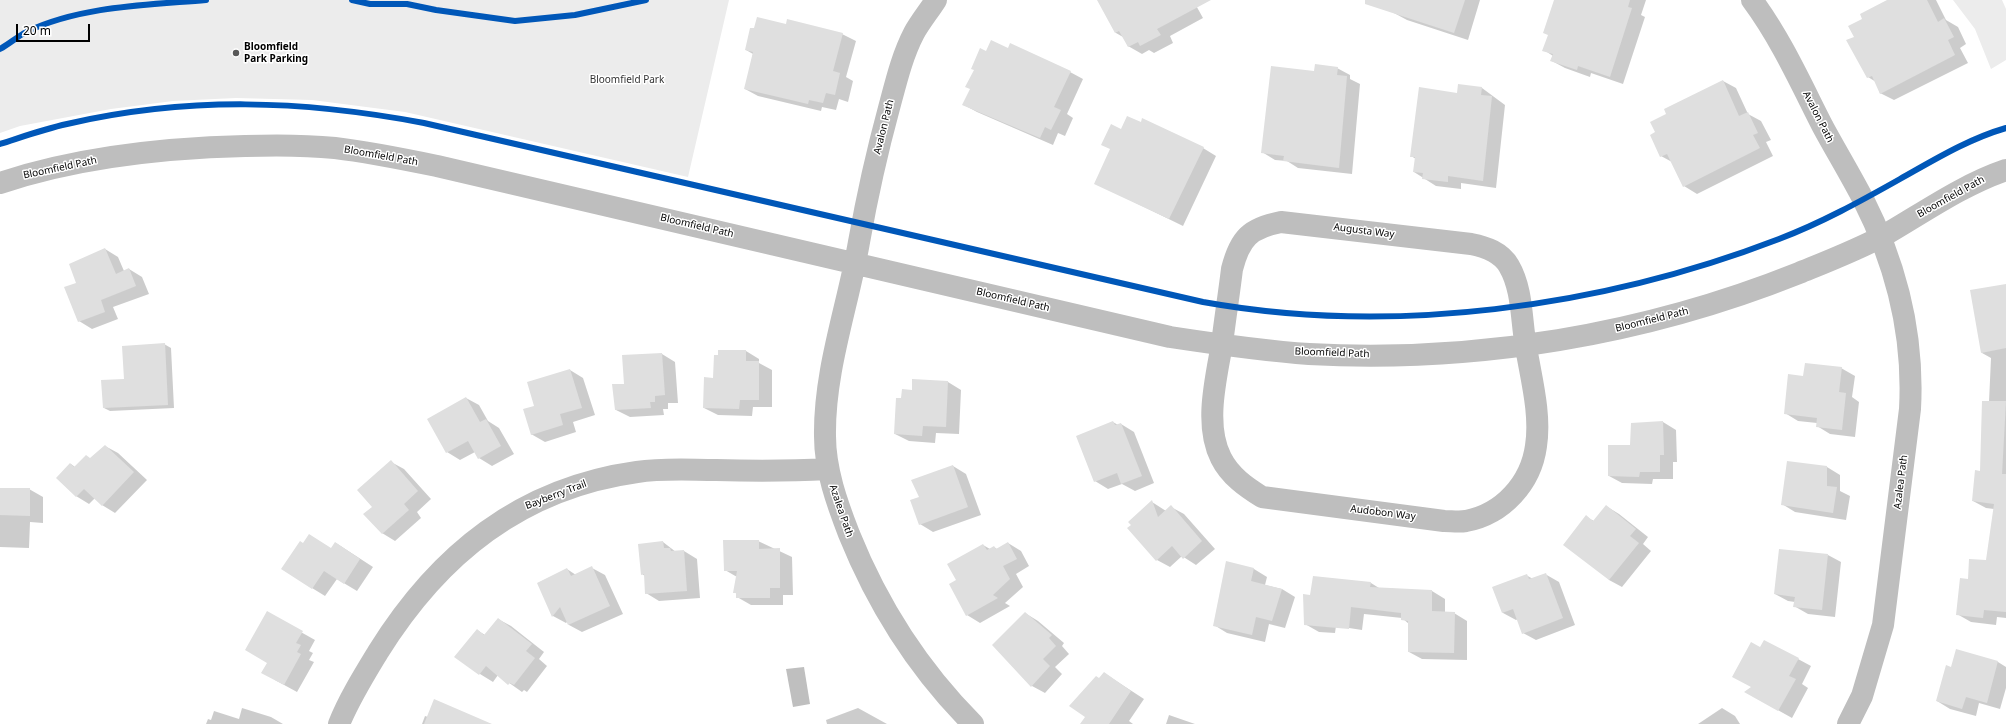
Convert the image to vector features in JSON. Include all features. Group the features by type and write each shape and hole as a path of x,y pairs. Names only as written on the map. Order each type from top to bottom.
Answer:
{"street":[{"name":"Avalon Path","path":"855,263 877,154 902,61 914,33 936,0"},
{"name":"Avalon Path","path":"1752,0 1771,26 1863,200 1879,238"},
{"name":"Bloomfield Path","path":"0,183 50,169 96,160 170,150 259,146 335,148 437,166 1170,337 1222,345 1309,354 1353,355 1455,352 1525,346 1618,329 1703,306 1799,273 1879,238 1971,184 2006,170"},
{"name":"Augusta Way","path":"1222,345 1232,269 1239,247 1242,241 1253,231 1264,225 1281,222 1315,225 1489,248 1509,265 1515,279 1525,346"},
{"name":"Azalea Path","path":"1848,724 1862,696 1883,624 1910,409 1910,359 1904,315 1900,296 1879,238"},
{"name":"Azalea Path","path":"855,263 837,339 827,405 825,436 828,469 837,503 854,547 870,584 898,634 919,663 973,724"},
{"name":"Audobon Way","path":"1222,345 1213,417 1214,438 1220,458 1231,474 1246,487 1262,497 1281,501 1444,521 1466,521 1485,514 1505,503 1519,490 1531,469 1536,445 1537,422 1533,384 1525,346"},
{"name":"Bayberry Trail","path":"339,724 362,677 388,636 415,599 446,565 482,534 523,507 561,492 598,480 638,472 673,470 784,471 828,469"}],"green space":[{"name":"Bloomfield Park","path":"0,0 729,0 688,177 405,112 312,100 236,98 173,101 111,109 20,126 0,133"},
{"path":"1953,0 2002,0 2006,9 2006,60 1991,69 1975,29"}],"shaded area":[{"path":"804,667 810,704 793,707 786,669"}],"building":[{"path":"1097,0 1211,0 1157,29 1161,35 1140,46 1138,42 1128,47 1119,31 1115,33"},
{"path":"1365,0 1465,0 1454,33 1365,4"},
{"path":"1554,0 1630,0 1628,7 1632,8 1610,77 1578,66 1577,70 1550,61 1553,54 1542,51 1548,35 1543,33"},
{"path":"1887,0 1927,0 1938,22 1944,18 1954,37 1948,40 1955,55 1880,94 1872,76 1867,78 1846,40 1854,37 1848,26 1862,19 1860,14"},
{"path":"757,17 786,24 787,19 843,33 833,71 840,73 835,95 826,93 823,103 809,100 808,104 744,89 753,52 745,50 750,28 754,28"},
{"path":"991,40 1008,48 1010,43 1071,71 1054,107 1061,110 1051,130 1045,127 1040,138 962,105 970,89 965,87 974,70 971,69 980,48 986,51"},
{"path":"1315,64 1338,67 1337,75 1347,76 1339,168 1283,161 1284,156 1261,153 1271,66 1314,71"},
{"path":"1723,80 1739,116 1748,112 1758,133 1753,135 1760,148 1683,187 1667,154 1660,157 1650,135 1655,132 1650,122 1666,114 1664,109"},
{"path":"1458,84 1482,87 1481,95 1492,96 1483,181 1448,176 1448,182 1422,179 1423,173 1413,172 1415,157 1410,157 1419,87 1457,93"},
{"path":"1127,116 1141,122 1142,118 1204,147 1169,219 1094,184 1110,149 1101,145 1111,124 1121,129"},
{"path":"105,248 116,274 129,268 136,286 101,300 105,312 78,322 64,287 76,283 69,264"},
{"path":"2006,284 2006,348 1981,353 1970,290"},
{"path":"165,343 168,405 103,408 101,380 124,379 122,346"},
{"path":"718,350 746,350 746,361 759,361 759,400 740,400 739,409 703,408 704,377 713,378 714,355 718,355"},
{"path":"662,353 665,395 655,396 655,402 650,402 651,408 615,410 612,384 624,384 622,355"},
{"path":"1805,363 1842,367 1839,392 1846,393 1842,430 1816,427 1817,418 1784,414 1788,374 1803,376"},
{"path":"570,369 582,408 560,414 563,425 531,435 523,409 534,406 527,382"},
{"path":"912,379 948,381 946,427 923,426 922,436 894,434 896,398 901,398 902,389 912,390"},
{"path":"466,397 480,422 486,419 501,446 478,459 468,441 446,453 427,419"},
{"path":"1982,401 2006,401 2002,474 2006,474 2006,612 1984,610 1983,618 1956,615 1960,578 1968,579 1969,559 1986,560 1994,504 1972,501 1975,470 1980,471"},
{"path":"1113,421 1115,425 1121,423 1142,476 1121,484 1117,473 1094,482 1076,436"},
{"path":"1663,421 1664,455 1660,455 1660,472 1640,472 1639,477 1608,476 1608,445 1630,445 1631,423"},
{"path":"105,445 134,472 102,506 84,489 76,497 56,478 70,463 74,467 86,455 90,458"},
{"path":"391,460 418,491 404,504 409,510 382,534 363,514 372,507 357,490"},
{"path":"1787,461 1827,466 1827,486 1837,487 1833,513 1781,505"},
{"path":"953,465 968,507 919,525 910,500 919,497 911,480"},
{"path":"0,488 30,488 30,516 0,515"},
{"path":"1152,500 1158,517 1171,505 1202,541 1183,559 1172,546 1156,561 1127,528 1131,525 1128,522"},
{"path":"1606,505 1636,529 1630,536 1639,543 1609,580 1563,545 1586,515 1593,521"},
{"path":"309,534 331,548 335,542 360,559 344,584 324,571 312,589 281,569 300,541 303,543"},
{"path":"723,540 759,540 759,549 780,548 780,588 770,588 770,598 736,598 736,593 733,593 737,571 724,571"},
{"path":"663,541 664,548 670,548 671,551 684,550 687,591 645,594 644,574 641,575 638,544"},
{"path":"1008,542 1017,559 1003,566 1010,579 993,595 998,598 966,616 949,584 956,580 947,564 983,544 987,550 994,546 996,549"},
{"path":"1779,549 1828,554 1822,610 1793,607 1795,597 1774,594"},
{"path":"1226,561 1254,568 1251,581 1282,589 1272,621 1256,617 1252,635 1213,626"},
{"path":"592,566 610,606 568,625 560,607 552,617 537,583 567,568 571,576"},
{"path":"1546,573 1563,618 1522,634 1513,609 1502,613 1492,587 1527,574 1529,579"},
{"path":"1313,576 1371,582 1370,587 1432,590 1432,611 1455,612 1454,653 1408,652 1408,621 1401,620 1401,613 1351,607 1349,629 1304,625 1303,594 1310,595"},
{"path":"267,611 303,631 296,643 301,645 297,652 301,654 284,685 261,673 267,663 245,650"},
{"path":"1025,612 1052,635 1049,638 1056,646 1043,659 1050,666 1031,687 992,645"},
{"path":"498,618 532,644 526,651 535,658 514,685 510,683 508,685 486,666 479,675 454,657 477,629 484,635"},
{"path":"1764,640 1799,658 1789,676 1796,679 1778,711 1744,692 1751,687 1732,677 1751,642 1760,647"},
{"path":"1956,649 1998,661 1987,703 1966,697 1962,709 1936,701 1946,665 1951,667"},
{"path":"1104,672 1131,691 1109,724 1080,724 1085,717 1069,706 1096,676 1099,678"},
{"path":"434,699 492,724 424,724"}],"cycle path":[{"path":"0,49 26,32 47,23 68,17 137,5 206,0"},
{"path":"352,0 370,4 407,4 436,10 515,21 575,15 646,0"},
{"path":"0,144 67,124 112,115 201,105 246,104 290,106 379,115 424,123 1203,302 1275,312 1348,316 1421,315 1495,309 1568,298 1640,283 1711,263 1779,239 1810,226 1856,203 1952,150 1978,138 2006,128"}],"place":[{"name":"Bloomfield Park Parking","path":"236,53"}]}
